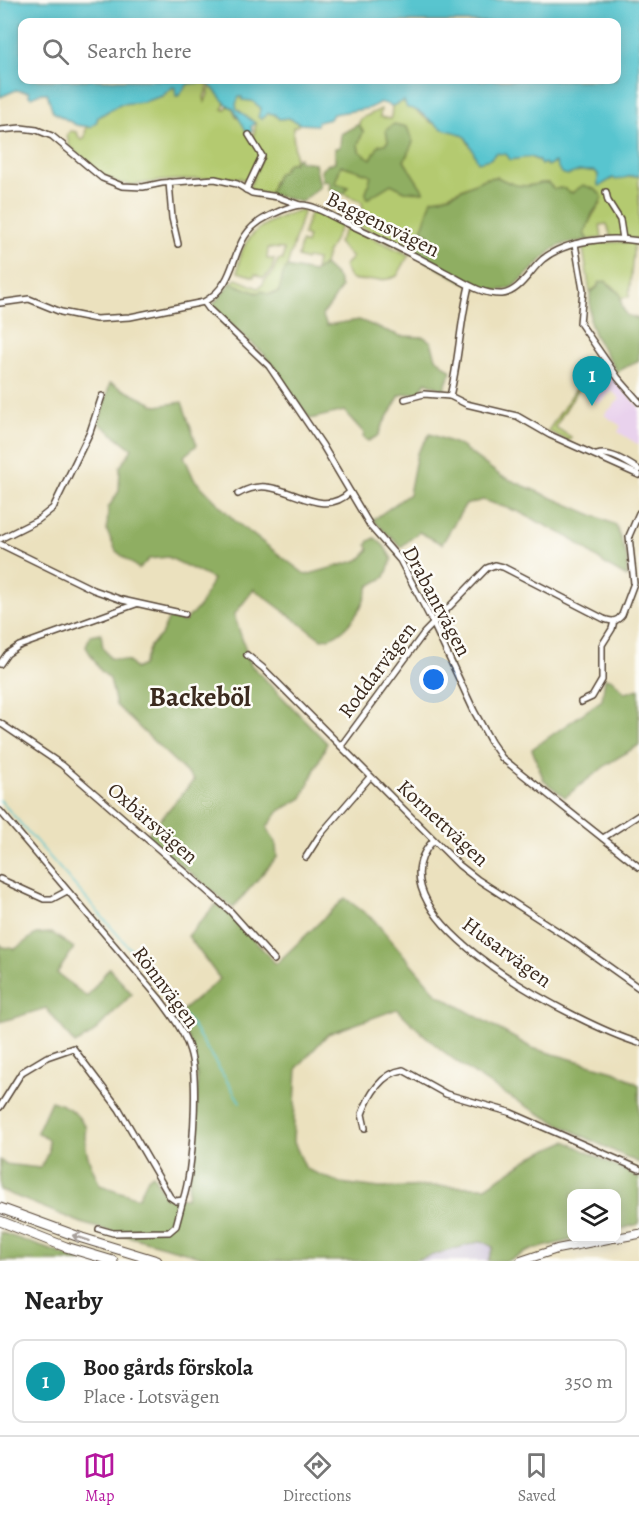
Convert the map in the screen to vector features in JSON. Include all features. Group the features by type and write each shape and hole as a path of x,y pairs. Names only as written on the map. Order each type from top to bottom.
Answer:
{"highway":[{"path":"0,1208 82,1238 157,1261"},
{"path":"0,1221 113,1261"}],"street":[{"path":"0,130 21,128 37,130 52,136 102,178 122,186 143,187 169,182 214,179 237,184 252,194 278,197 300,205"},
{"path":"246,190 262,156 249,135"},
{"path":"169,182 172,218 178,244"},
{"path":"606,192 608,201 620,220 624,239"},
{"name":"Baggensvägen","path":"204,302 213,296 228,279 238,246 250,229 268,216 300,205 361,230 469,286 492,293 506,293 523,281 542,260 561,247 575,243 624,239 639,241"},
{"path":"575,243 583,290 580,323 582,328 618,378 639,402"},
{"path":"450,396 469,286"},
{"path":"0,303 29,299 62,312 96,319 130,317 204,302"},
{"name":"Drabantvägen","path":"204,302 268,366 323,446 371,527 400,560 496,751 639,867"},
{"path":"405,399 424,394 450,396 466,404 517,416 550,435 639,475"},
{"path":"0,539 38,520 53,508 90,432 102,396"},
{"path":"597,455 601,453 609,455 639,470"},
{"path":"238,494 253,488 266,487 321,503 344,498 350,492"},
{"path":"581,702 592,697 602,680 602,645 615,621 622,615 633,588 629,536 639,513"},
{"path":"0,544 94,590 136,604 185,614"},
{"name":"Roddarvägen","path":"340,746 433,623 482,571 495,565 604,619 615,621"},
{"path":"0,664 7,654 19,646 136,604"},
{"name":"Kornettvägen","path":"247,655 263,668 434,841 477,879 532,913 639,988"},
{"name":"Oxbärsvägen","path":"0,723 62,765 149,843 230,911 274,960"},
{"path":"306,857 316,840 370,777"},
{"name":"Rönnvägen","path":"0,811 159,998 177,1023 190,1051 193,1064 194,1115 183,1200 176,1226 169,1232 113,1233 99,1229"},
{"path":"603,838 639,815"},
{"name":"Husarvägen","path":"434,841 425,850 422,858 421,881 429,904 456,938 501,972 575,1017 609,1033 639,1043"},
{"path":"0,879 44,899 52,899 67,891"},
{"path":"0,1107 22,1072 47,1057 73,1048 119,1109 165,1189 176,1201 183,1200"},
{"path":"365,1128 362,1114 373,1092 387,1076 403,1070 446,1094 509,1112 639,1169"},
{"path":"621,1237 639,1234"},
{"path":"521,1261 557,1249 589,1243"}],"shaded area":[{"path":"600,356 617,384 639,407 639,445 618,432 621,426 604,415 620,399 612,391 599,403 589,398 598,381 587,377"},
{"path":"477,1241 493,1247 488,1261 412,1261"}],"green space":[{"path":"188,84 209,84 204,97 205,102 211,85 225,102 223,109 225,110 228,106 233,108 261,156 250,181 239,178 214,178 131,185 119,183 99,174 69,146 67,134 71,131 77,132 82,140 85,137 86,126 90,127 96,123 98,117 120,104 143,102 162,96 173,87 178,96"},
{"path":"239,97 252,101 261,108 259,117 268,113 274,114 279,119 289,118 298,123 298,126 293,127 294,163 288,163 273,182 269,194 254,192 249,188 263,156 251,136 254,134 256,124 237,109 235,104"},
{"path":"401,101 429,121 445,129 458,132 483,159 490,159 496,153 504,153 514,159 530,157 549,165 553,161 560,170 595,171 604,183 613,178 639,176 639,239 611,238 607,224 600,225 602,238 588,240 584,234 593,214 601,204 578,188 572,193 563,188 554,189 548,183 514,186 497,177 486,178 441,198 428,236 411,252 360,227 358,223 363,212 362,202 344,194 348,187 335,183 341,165 372,175 366,193 391,184 405,191 423,192 404,161 408,153 388,141 371,160 359,151 358,144 363,132 359,124 360,119 381,109 380,117 391,119 392,106"},
{"path":"359,124 363,132 358,144 359,151 371,159 379,145 388,141 386,130 394,124 407,127 413,142 404,161 424,192 405,191 391,184 367,199 366,193 371,175 341,165 335,183 348,187 344,194 329,190 330,184 327,181 323,182 321,170 335,162 335,148 340,147 341,134"},
{"path":"299,157 299,161 315,163 320,187 301,202 269,194 278,173 282,172 288,163 294,163"},
{"path":"497,177 518,185 548,183 554,189 563,188 572,193 583,185 596,190 602,196 584,234 588,240 555,248 515,285 499,290 486,289 459,279 411,252 417,243 429,234 422,229 432,199 441,198 489,178"},
{"path":"304,209 279,292 260,293 231,283 236,279 258,288 263,284 272,274 278,260 283,260 284,249 268,248 267,259 274,259 274,262 270,273 263,278 255,274 254,277 238,272 244,246 259,229 280,217"},
{"path":"311,211 342,224 324,265 315,271 317,260 298,257 301,242 306,244 308,237 303,235"},
{"path":"347,226 409,255 397,276 373,280 350,278 344,266 352,258 338,243"},
{"path":"601,243 634,243 629,297 621,300 615,289 605,281 590,292 583,248"},
{"path":"324,265 338,278 341,288 322,315 327,325 359,320 400,336 424,337 431,342 436,358 451,371 444,390 426,382 419,392 400,395 378,436 368,441 363,437 364,433 344,411 310,419 264,354 211,307 231,283 257,293 262,291 266,294 273,294 279,292 287,267 313,272"},
{"path":"605,281 620,294 626,315 639,319 639,360 617,372 595,336 590,322 590,292 598,287 598,283"},
{"path":"599,354 583,386 580,386 555,427 571,437 569,441 548,431"},
{"path":"110,383 157,406 182,402 197,445 184,456 194,479 236,522 306,575 359,560 369,550 367,545 369,541 375,538 384,546 392,559 385,577 369,586 358,612 346,628 330,637 321,639 254,589 234,615 251,665 327,743 302,798 279,811 267,827 276,844 277,857 233,908 146,836 194,780 116,705 110,679 100,670 86,647 90,635 101,633 103,648 110,658 128,661 135,669 143,665 150,646 161,635 169,618 184,622 200,606 213,579 168,557 149,559 139,569 116,551 107,531 108,508 119,491 120,467 132,449 99,423"},
{"path":"430,434 459,445 501,476 616,525 627,558 627,577 570,538 519,512 483,500 465,505 442,544 419,532 401,547 373,520 409,494 417,453"},
{"path":"605,678 613,680 625,693 639,689 639,745 609,763 565,797 544,781 532,749 602,700"},
{"path":"345,898 374,920 437,994 532,1048 617,1072 639,1085 639,1163 565,1127 493,1086 441,1050 397,1009 328,1034 297,1068 293,1140 306,1169 340,1183 380,1188 486,1187 533,1156 566,1141 639,1178 639,1224 621,1229 621,1189 567,1189 567,1241 531,1250 507,1261 488,1261 493,1247 482,1241 412,1261 211,1261 84,1224 0,1190 0,1160 5,1164 40,1168 49,1151 48,1140 37,1132 51,1101 71,1110 86,1127 86,1150 100,1185 138,1198 148,1178 153,1174 165,1197 187,1198 196,1120 197,1077 191,1044 176,1016 220,979 188,936 216,904 231,915 276,964"},
{"path":"52,933 74,948 57,973 87,997 109,968 132,994 91,1035 75,1044 46,1008 0,1022 0,944 3,947 15,949 36,934"},
{"path":"0,1232 82,1261 0,1261"}],"water":[{"path":"0,0 639,0 639,176 616,180 613,178 600,186 598,185 598,174 595,171 579,171 568,175 561,173 555,162 547,166 545,163 541,165 538,160 530,157 510,160 506,154 496,153 490,159 478,162 463,135 443,129 421,113 407,108 404,101 392,106 380,102 370,108 333,114 330,119 317,122 317,125 300,124 289,118 279,119 274,114 268,113 262,119 258,117 261,108 252,101 242,100 242,97 239,97 236,104 237,109 255,123 248,134 233,108 225,103 208,84 621,84 621,18 18,18 18,84 188,84 178,96 173,87 162,96 143,102 120,104 98,117 96,123 90,127 76,125 53,112 47,93 40,93 32,97 29,96 29,92 16,90 0,97"}],"waterway":[{"path":"0,800 146,967 192,1025 240,1102"}],"place":[{"name":"Boo gårds förskola","path":"592,406"}],"district":[{"name":"Backeböl","path":"200,697"}]}
